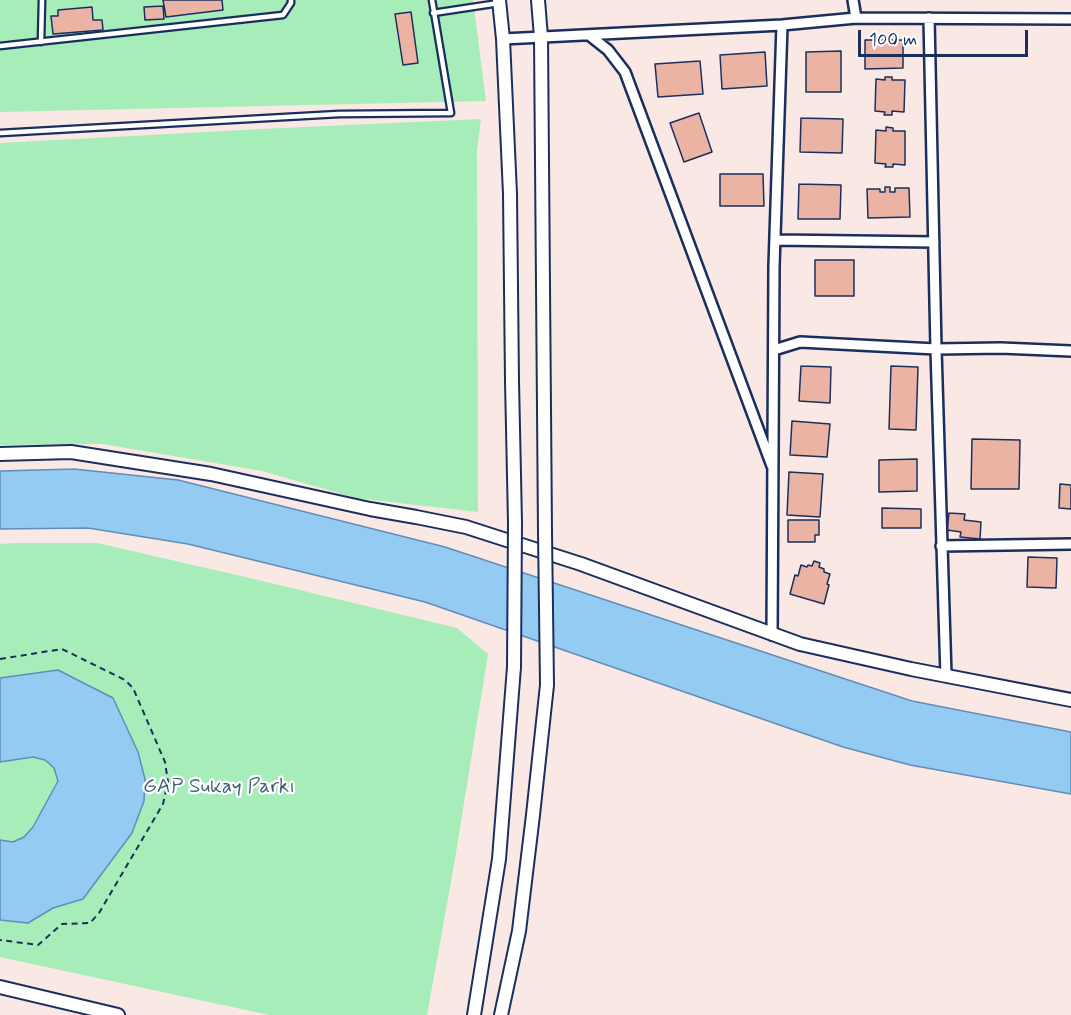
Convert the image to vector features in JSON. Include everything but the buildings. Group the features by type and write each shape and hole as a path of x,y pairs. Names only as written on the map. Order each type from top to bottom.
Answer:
{"main road":[{"path":"501,1015 519,931 547,685 541,37 538,0"},
{"path":"474,1015 499,859 514,667 515,523 510,194 503,39 499,1"},
{"path":"0,454 71,452 211,474 370,509 466,527 581,564 800,645 1071,700"},
{"path":"0,987 118,1015"}],"street":[{"path":"853,0 856,18"},
{"path":"503,39 782,25 856,18 1071,19"},
{"path":"929,18 946,676"},
{"path":"772,635 775,240 782,25"},
{"path":"589,35 608,50 626,72 774,471"},
{"path":"775,240 934,242"},
{"path":"774,350 800,342 936,349 1001,348 1071,351"},
{"path":"941,546 1071,544"}],"lane":[{"path":"41,42 42,0"},
{"path":"0,133 339,114 451,113 432,0"},
{"path":"0,46 283,15 290,1"},
{"path":"433,13 499,1"}],"path":[{"path":"0,659 62,649 125,680 133,688 165,762 168,782 163,804 99,913 90,923 62,924 38,945 0,940"}],"green space":[{"path":"0,0 473,0 486,101 0,112"},
{"path":"481,119 477,152 478,512 356,498 262,471 103,444 0,445 0,143"},
{"name":"GAP Sukay Parkı","path":"97,543 250,578 457,628 488,654 427,1015 269,1015 0,957 0,544"}],"water":[{"path":"74,469 178,480 445,547 912,701 1071,732 1071,794 910,765 843,747 425,602 188,544 88,528 0,529 0,471"},
{"path":"58,670 113,698 138,752 145,779 144,801 132,833 83,899 53,908 28,923 0,920 0,840 13,842 24,837 33,827 58,781 54,768 45,760 33,757 0,762 0,678"}]}
